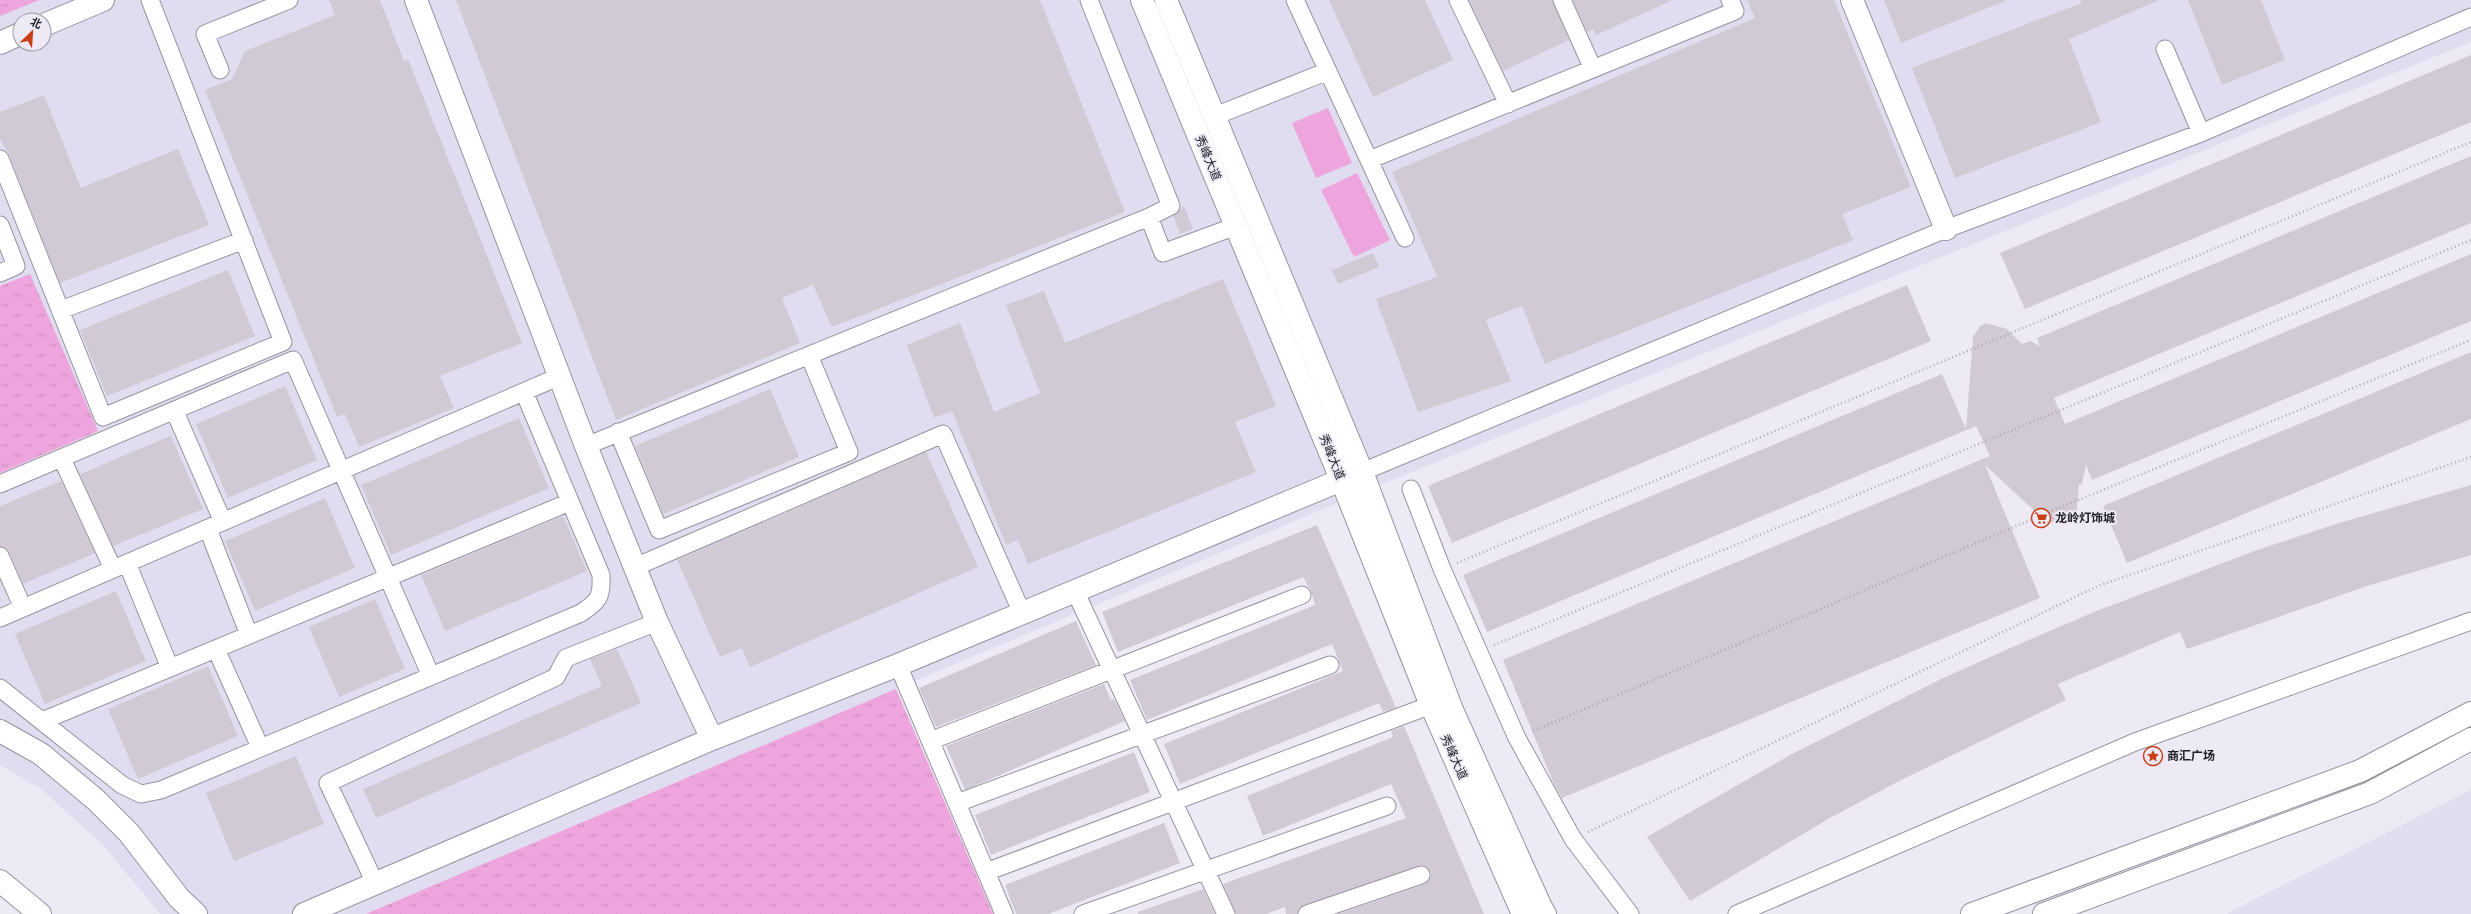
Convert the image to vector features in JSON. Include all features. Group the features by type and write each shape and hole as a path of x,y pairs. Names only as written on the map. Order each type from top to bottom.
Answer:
{"main road":[{"path":"52,21 103,0"},
{"path":"416,0 558,377 657,622 712,740"},
{"name":"秀峰大道","path":"1142,0 1341,479 1430,705 1532,911"},
{"name":"秀峰大道","path":"1166,0 1362,472 1452,710 1532,911"},
{"path":"1852,0 1946,229"},
{"path":"0,43 12,38"},
{"path":"304,914 712,740 898,665 1341,479 1362,472"},
{"path":"1972,914 2360,771 2471,714"},
{"path":"0,731 41,754 96,800 129,832 179,898 196,914"},
{"path":"2044,914 2370,793 2471,740"},
{"path":"0,881 40,914"}],"street":[{"path":"0,159 103,417 283,342 150,0"},
{"path":"220,70 205,34 258,6 289,0"},
{"path":"586,446 1149,217 1171,206 1089,0"},
{"path":"1295,0 1406,238"},
{"path":"1458,0 1508,104"},
{"path":"1562,0 1593,69"},
{"path":"1369,160 1735,11 1730,0"},
{"path":"1362,472 1946,229 2201,133 2471,17"},
{"path":"2165,49 2201,133"},
{"path":"1215,116 1328,71"},
{"path":"1149,217 1163,253 1236,226"},
{"path":"0,225 16,266 0,273"},
{"path":"61,310 244,240"},
{"path":"618,432 658,530 849,452 809,355"},
{"path":"0,484 175,412 293,360 431,676"},
{"path":"0,618 558,377"},
{"path":"0,688 122,785 141,794 160,790 581,613 596,603 602,590 601,575 524,392"},
{"path":"175,412 215,525 249,635"},
{"path":"635,567 944,434 1022,613"},
{"path":"62,459 120,566 170,668"},
{"path":"1411,489 1442,569 1517,738 1573,839 1630,914"},
{"path":"42,721 570,502"},
{"path":"0,556 23,608"},
{"path":"1075,591 1226,914"},
{"path":"930,741 1302,595"},
{"path":"375,883 328,783 556,677 566,658 657,622"},
{"path":"1737,914 2135,742 2471,622"},
{"path":"216,649 260,747"},
{"path":"898,665 1004,914"},
{"path":"957,803 1330,665"},
{"path":"986,872 1430,705"},
{"path":"1083,914 1387,806"},
{"path":"1307,914 1420,875"}],"path":[{"path":"1442,569 2471,142"},
{"path":"1478,652 2471,240"},
{"path":"1517,738 2066,504 2471,340"},
{"path":"1573,839 2098,586 2471,457"}],"shaded area":[{"path":"0,0 2471,0 2471,42 1397,478 896,689 993,914 160,914 104,846 41,789 0,765"},
{"path":"2471,790 2471,914 2226,914"}],"green space":[{"path":"0,0 39,0 0,16"},
{"path":"1328,108 1352,163 1316,178 1292,123"},
{"path":"1357,173 1390,240 1354,257 1321,190"},
{"path":"30,274 98,431 0,473 0,286"},
{"path":"896,689 993,914 366,914"}],"building":[{"path":"329,0 380,0 404,61 408,59 522,343 440,376 454,408 359,447 345,414 337,417 205,90 232,79 245,51 335,15"},
{"path":"456,0 1040,0 1125,212 832,327 813,285 782,298 800,343 616,420"},
{"path":"1329,0 1425,0 1453,60 1373,97"},
{"path":"1469,0 1552,0 1569,40 1503,71"},
{"path":"1573,0 1673,0 1596,35 1593,29 1587,32"},
{"path":"1747,0 1834,0 1911,187 1842,214 1853,240 1545,364 1522,306 1486,320 1511,381 1418,412 1376,299 1437,277 1392,172 1755,18"},
{"path":"1884,0 2005,0 2005,1 1901,43"},
{"path":"2080,0 2159,0 2069,39 2101,122 1955,178 1912,68 2082,3"},
{"path":"2188,0 2261,0 2285,60 2222,85"},
{"path":"2471,55 2471,122 2025,309 2000,253"},
{"path":"44,95 81,188 178,149 209,225 60,283 9,155 0,139 0,112"},
{"path":"2471,156 2471,223 2054,398 2065,424 2471,254 2471,321 2092,480 2086,465 2082,484 2079,485 2077,510 2073,517 2063,523 2050,522 2040,516 1985,465 2040,598 1562,798 1553,782 1503,660 1990,456 1976,426 1487,632 1463,575 1942,374 1966,429 1973,337 1980,326 1986,323 2007,329 2022,344 2030,341 2040,346 2037,338"},
{"path":"1184,206 1193,229 1180,234 1173,216"},
{"path":"1373,253 1379,267 1338,284 1332,270"},
{"path":"228,270 255,336 107,396 80,330"},
{"path":"1223,279 1276,406 1235,422 1256,472 1028,564 1018,540 1006,545 952,411 934,418 907,345 960,323 994,412 1040,393 1006,305 1044,291 1065,343"},
{"path":"1907,285 1931,341 1452,543 1428,486"},
{"path":"2471,352 2471,419 2127,563 2103,506"},
{"path":"285,386 317,460 228,498 196,424"},
{"path":"770,389 799,457 663,514 635,446"},
{"path":"519,418 549,488 391,555 361,485"},
{"path":"171,436 203,509 113,546 80,474"},
{"path":"926,452 978,567 750,667 742,648 720,657 677,560"},
{"path":"61,481 95,553 23,584 9,552 0,546 0,506"},
{"path":"2471,485 2471,555 2367,586 2187,649 2180,632 2058,684 2066,700 1901,780 1830,818 1690,901 1647,837 1792,754 1941,679 2094,612 2257,550 2339,523"},
{"path":"325,498 355,568 255,611 225,541"},
{"path":"563,516 587,571 445,631 421,575"},
{"path":"1317,525 1396,708 1383,712 1379,703 1180,784 1164,744 1343,671 1332,644 1147,720 1130,680 1315,605 1311,591 1303,577 1118,652 1102,612"},
{"path":"116,591 146,661 45,704 15,634"},
{"path":"375,599 405,669 339,697 309,627"},
{"path":"1076,621 1096,665 936,727 919,688"},
{"path":"617,649 641,703 376,818 363,789 602,686 590,659"},
{"path":"208,666 238,736 138,779 108,709"},
{"path":"1104,684 1111,700 1114,699 1125,721 965,790 946,746"},
{"path":"1404,726 1484,914 1338,914 1425,884 1431,877 1431,872 1423,865 1304,905 1299,908 1297,914 1286,914 1285,907 1266,914 1236,914 1223,884 1406,818 1391,784 1263,836 1247,796 1393,737 1391,731"},
{"path":"1134,752 1150,792 991,855 975,815"},
{"path":"296,756 324,824 234,861 206,793"},
{"path":"1164,823 1180,863 1048,914 1016,914 1005,885"},
{"path":"1203,889 1215,914 1138,914 1138,912"}],"place":[{"name":"龙岭灯饰城","path":"2041,518"},
{"name":"商汇广场","path":"2153,756"}]}
